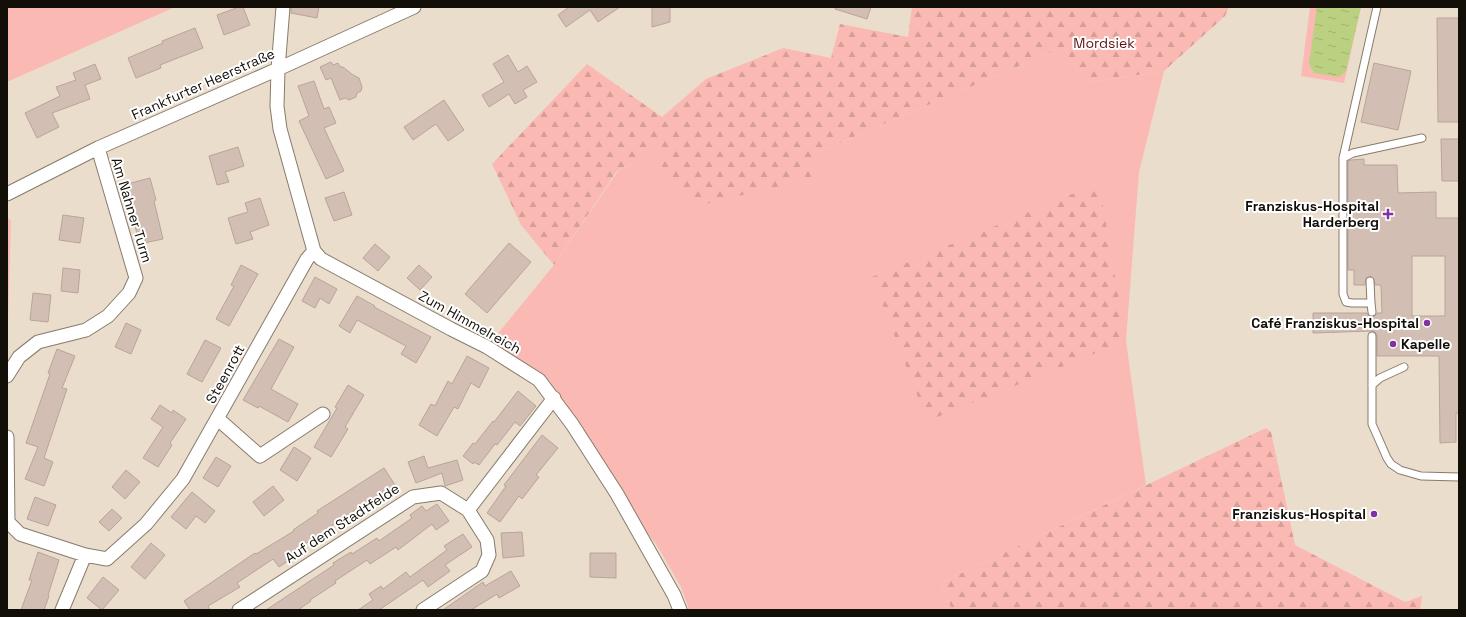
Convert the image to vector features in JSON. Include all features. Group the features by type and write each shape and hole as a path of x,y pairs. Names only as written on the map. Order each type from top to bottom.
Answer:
{"street":[{"path":"283,7 278,69 277,106 280,129 314,251"},
{"name":"Frankfurter Heerstraße","path":"7,194 98,148 278,69 414,7"},
{"name":"Am Nahner Turm","path":"7,376 19,356 38,342 86,330 108,316 129,293 136,278 98,148"},
{"name":"Zum Himmelreich","path":"314,251 321,259 451,330 487,347 539,380 554,398 572,424 617,494 674,595 680,610"},
{"name":"Steenrott","path":"314,251 307,259 218,419 260,456 323,414"},
{"path":"468,510 554,398"},
{"path":"7,437 8,522 20,534 85,555 107,559 146,524 183,479 218,419"},
{"name":"Auf dem Stadtfelde","path":"238,610 413,496 441,492 468,510 487,540 489,555 482,571 423,610"},
{"path":"62,610 85,555"}],"lane":[{"path":"1372,303 1346,302 1343,294 1343,158 1378,7"},
{"path":"1343,158 1354,153 1422,138"},
{"path":"1370,281 1372,312"},
{"path":"1372,336 1372,424 1383,451 1391,464 1400,470 1421,476 1459,477"},
{"path":"1372,385 1380,378 1404,367"}],"green space":[{"path":"7,7 175,7 7,82"},
{"name":"Mordsiek","path":"912,7 1229,7 1225,16 1164,71 1084,83 1063,47 814,154 813,178 693,207 657,161 658,150 617,171 554,265 521,225 492,164 587,64 662,117 706,79 783,48 831,58 840,24 908,37"},
{"path":"1310,7 1361,7 1344,83 1301,76"},
{"path":"1063,47 1084,83 1164,71 1139,172 1126,341 1146,485 941,583 952,610 689,610 681,587 656,544 617,494 554,398 487,347 554,265 618,171 658,149 814,154"},
{"path":"1099,183 1126,341 927,421 872,277"},
{"path":"7,217 11,221 7,356"},
{"path":"1266,428 1271,432 1295,545 1405,602 1422,596 1420,610 952,610 941,583"}],"water":[{"path":"1317,7 1361,7 1346,71 1339,77 1314,73 1309,64"}],"building":[{"path":"243,7 250,25 224,35 217,15"},
{"path":"291,7 319,7 317,18 291,13"},
{"path":"569,7 620,7 598,22 590,10 566,27 558,15"},
{"path":"652,7 670,7 670,22 652,27"},
{"path":"835,7 871,7 867,19 835,9"},
{"path":"1437,18 1459,18 1459,122 1438,122"},
{"path":"195,28 203,48 160,65 161,68 136,78 128,58 163,43 162,41"},
{"path":"508,55 518,72 527,66 537,82 523,90 527,97 515,104 509,94 489,107 482,95 504,82 493,64"},
{"path":"331,62 333,65 338,63 340,67 343,67 359,78 362,87 361,91 357,93 356,97 349,100 345,98 340,100 331,78 326,80 320,67"},
{"path":"1374,63 1411,71 1398,130 1361,122"},
{"path":"95,64 101,79 85,85 90,99 52,113 59,127 37,138 25,113 60,96 56,87 76,80 73,73"},
{"path":"314,81 324,109 329,107 336,123 324,128 344,171 326,179 299,121 309,116 298,86"},
{"path":"444,100 464,130 448,141 436,124 413,140 404,127"},
{"path":"1441,139 1459,139 1459,181 1442,181"},
{"path":"238,147 244,166 225,172 229,182 217,185 209,156"},
{"path":"1364,159 1364,165 1397,165 1398,193 1436,192 1436,218 1459,218 1459,413 1456,413 1456,442 1440,443 1439,356 1377,356 1377,336 1375,332 1372,331 1313,333 1313,313 1367,313 1372,317 1377,313 1382,313 1381,285 1375,285 1374,279 1370,276 1366,278 1365,285 1354,285 1354,270 1348,270 1348,161","holes":["1412,256 1445,256 1445,316 1412,316"]},
{"path":"150,178 156,200 154,201 163,239 139,244 134,220 136,220 127,184"},
{"path":"344,192 352,215 334,221 325,198"},
{"path":"260,198 269,225 250,232 253,239 236,244 228,218 248,212 245,203"},
{"path":"63,215 84,218 80,243 59,240"},
{"path":"509,243 531,262 487,313 465,294"},
{"path":"375,244 390,257 378,271 363,258"},
{"path":"241,265 258,274 229,326 216,319 234,286 231,285"},
{"path":"419,265 432,277 420,290 407,278"},
{"path":"63,268 80,270 78,293 61,291"},
{"path":"315,277 337,289 329,304 320,298 315,308 302,301"},
{"path":"33,293 51,295 48,322 30,320"},
{"path":"357,296 375,306 374,307 431,337 416,363 401,354 406,346 357,320 350,333 339,326"},
{"path":"126,323 141,330 131,354 115,347"},
{"path":"279,339 294,347 271,389 298,404 288,422 259,406 258,408 243,400"},
{"path":"205,340 221,348 202,382 187,374"},
{"path":"57,349 75,356 62,388 67,389 44,458 53,462 44,486 25,479 38,447 26,443"},
{"path":"467,356 489,368 479,388 471,383 458,409 454,407 437,436 419,425 431,404 435,406 448,381 452,384"},
{"path":"348,385 364,395 345,427 348,429 331,457 314,447 337,408 335,407"},
{"path":"518,391 536,406 520,426 515,422 497,445 495,444 479,465 474,462 473,464 463,456 473,443 475,444 493,421 494,422"},
{"path":"160,405 172,413 173,410 186,419 170,443 172,445 158,467 143,458 163,427 151,419"},
{"path":"542,435 558,448 536,475 539,477 522,499 519,496 500,522 487,513 506,486 504,485"},
{"path":"294,447 311,458 297,481 280,470"},
{"path":"424,456 428,468 457,460 463,480 445,486 442,473 416,483 408,462"},
{"path":"216,457 231,466 218,487 203,478"},
{"path":"384,468 395,485 295,551 297,555 279,567 273,559 237,583 240,587 208,606 210,610 190,610 184,601 255,553 256,554 294,531 293,530 318,513 317,511"},
{"path":"126,470 140,482 125,499 112,487"},
{"path":"273,486 284,500 264,516 253,502"},
{"path":"192,492 215,511 205,523 196,516 186,529 171,517"},
{"path":"35,497 56,505 48,526 27,519"},
{"path":"437,504 449,521 436,530 432,524 398,550 396,547 370,564 367,560 335,581 336,583 310,600 311,601 298,610 266,610 351,552 352,554 377,538 379,541 412,518 410,515 422,506 426,511"},
{"path":"112,509 122,518 109,531 99,522"},
{"path":"522,532 524,556 503,558 501,533"},
{"path":"463,534 472,547 445,565 450,571 428,587 423,580 379,610 358,610 373,600 369,594 381,586 383,589 406,572 410,577 447,550 444,546"},
{"path":"151,543 165,555 145,579 131,567"},
{"path":"38,552 59,560 48,595 49,596 44,610 21,610 32,580 29,580"},
{"path":"590,553 616,553 616,578 590,577"},
{"path":"511,571 520,586 499,598 497,594 471,610 443,610 483,582 485,586"},
{"path":"103,577 119,590 102,610 87,598"}],"place":[{"name":"Franziskus-Hospital Harderberg","path":"1388,214"},
{"name":"Café Franziskus-Hospital","path":"1427,323"},
{"name":"Kapelle","path":"1393,344"},
{"name":"Franziskus-Hospital","path":"1374,514"}]}
